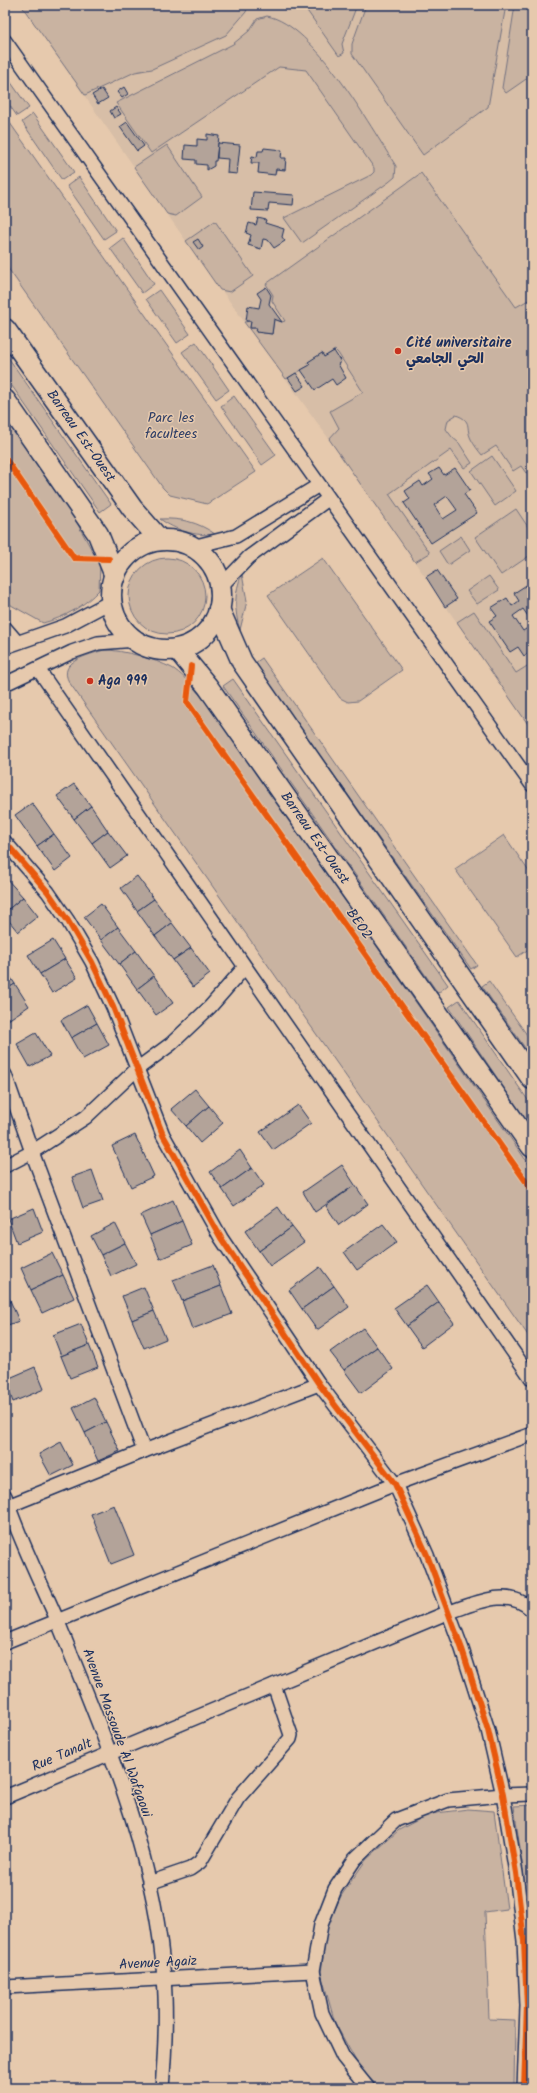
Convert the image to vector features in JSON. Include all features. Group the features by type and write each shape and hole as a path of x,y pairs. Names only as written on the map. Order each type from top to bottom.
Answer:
{"main road":[{"name":"Barreau Est-Ouest","path":"5,329 132,508 160,540"},
{"path":"5,400 98,534 115,576"},
{"path":"220,609 215,621 200,639 177,649 156,649 136,640 120,623 112,601 115,576 122,563 132,552 145,544 160,540 182,542 202,554 211,563 217,574 220,586 220,609 242,662 532,1079"},
{"name":"Barreau Est-Ouest","path":"177,649 208,687 532,1147"}],"street":[{"path":"5,41 328,499 530,777"},
{"path":"192,547 236,536 319,486"},
{"path":"220,586 249,557 328,499"},
{"path":"5,628 11,644 65,626 112,601"},
{"path":"5,684 72,652 98,643 136,640"},
{"path":"38,669 244,968 532,1379"},
{"path":"5,842 48,892 68,921 92,962 163,1135 202,1207 221,1238 319,1384 394,1484 427,1555 449,1612 488,1730 503,1795 516,1873 529,1979 524,2088"},
{"path":"5,1166 32,1152 86,1117 137,1069 171,1044 210,1007 244,968"},
{"path":"5,1075 32,1152 144,1451"},
{"path":"7,1501 144,1451 319,1384"},
{"path":"5,1642 394,1484 532,1434"},
{"name":"Avenue Massoude Al Wafqaoui","path":"7,1501 110,1752 134,1824 149,1883 164,1979 165,2046 162,2088"},
{"name":"Rue Tanalt","path":"5,1797 449,1612 495,1597 511,1598 532,1610"},
{"path":"149,1883 190,1869 200,1862 238,1798 290,1739 291,1735 274,1685"},
{"path":"368,2088 343,2057 337,2045 322,2013 313,1971 321,1925 335,1889 355,1858 396,1820 448,1800 532,1794"},
{"name":"Avenue Agaiz","path":"5,1987 313,1971"}],"shaded area":[{"name":"Cité universitaire الحي الجامعي","path":"21,5 532,5 532,730 329,439 186,241"}],"green space":[{"path":"21,5 248,5 246,12 226,35 152,69 135,72 85,95"},
{"path":"303,5 357,5 342,44 344,53 339,56"},
{"path":"366,5 506,5 488,107 423,155 352,54 352,44"},
{"path":"515,5 532,5 532,75 506,93 502,88"},
{"path":"267,16 285,23 304,37 322,57 356,103 396,166 395,177 389,182 302,243 284,218 371,175 374,172 374,168 306,70 279,67 151,153 116,103 233,44 249,31 257,19"},
{"path":"5,74 29,108 17,116 5,99"},
{"path":"33,114 74,172 62,180 22,122"},
{"name":"Parc les facultees","path":"5,116 256,472 207,504 170,495 163,488 5,264"},
{"path":"167,145 202,197 176,216 167,214 134,167"},
{"path":"421,173 516,307 532,298 532,469 526,473 521,466 513,471 496,446 482,455 469,435 467,422 456,415 448,420 446,429 459,443 472,463 464,468 451,450 389,494 430,553 415,562 329,439 339,428 330,411 363,392 338,353 335,350 324,357 322,354 308,362 310,365 286,379 244,322 251,321 250,328 257,328 256,332 272,334 274,319 282,322 285,321 272,301 273,295 266,284"},
{"path":"79,177 116,231 104,239 67,186"},
{"path":"215,221 253,276 230,292 220,290 186,241"},
{"path":"123,238 154,284 142,293 110,248"},
{"path":"159,290 190,334 177,343 146,299"},
{"path":"196,342 229,390 216,399 182,352"},
{"path":"5,353 111,504 100,512 5,376"},
{"path":"234,396 276,455 262,465 221,406"},
{"path":"5,419 76,521 100,565 99,590 74,610 59,618 43,623 11,605 5,597"},
{"path":"492,456 516,491 495,506 471,471"},
{"path":"516,509 532,533 532,554 501,575 475,537"},
{"path":"160,519 182,520 202,526 215,534 208,535 186,532"},
{"path":"461,536 470,550 448,565 439,551"},
{"path":"167,558 182,561 194,569 202,581 205,596 202,611 194,623 182,631 167,634 152,631 140,623 132,611 129,596 132,581 140,569 152,561"},
{"path":"323,558 402,670 358,701 348,702 340,698 268,595"},
{"path":"242,574 247,601 240,630 236,609 236,595"},
{"path":"489,576 499,590 477,604 467,591"},
{"path":"474,611 516,673 532,663 532,730 457,622"},
{"path":"104,650 130,653 148,658 172,668 185,678 199,694 222,724 532,1169 532,1341 69,682 66,675 67,669 71,664 83,657"},
{"path":"262,658 477,965 471,969 255,663"},
{"path":"233,679 448,985 438,993 223,686"},
{"path":"504,835 532,876 532,947 517,957 455,869"},
{"path":"489,981 532,1042 532,1058 482,986"},
{"path":"459,1000 532,1106 532,1129 449,1007"},
{"path":"532,1805 532,1935 514,1806"},
{"path":"468,1809 494,1811 507,1909 485,1912 489,2019 515,2020 514,2088 380,2088 361,2070 335,2023 321,1973 327,1927 341,1896 366,1860 399,1830 429,1814"}],"building":[{"path":"124,87 128,94 122,98 117,92"},
{"path":"102,89 108,98 98,104 92,95"},
{"path":"116,107 121,114 114,118 110,111"},
{"path":"127,122 144,146 137,151 120,127"},
{"path":"207,134 219,136 216,161 214,161 214,166 207,170 207,165 196,164 196,160 184,159 185,145 197,146 197,139 207,140"},
{"path":"218,143 240,145 237,174 227,173 228,159 217,158"},
{"path":"264,148 282,150 281,158 286,158 285,170 276,169 275,175 258,173 259,163 251,163 252,156 257,157 258,151 263,151"},
{"path":"253,192 294,195 293,205 269,203 268,211 251,210"},
{"path":"258,218 266,220 265,223 284,229 282,237 285,241 274,248 268,240 263,239 261,249 248,245 251,235 246,233 249,223 256,225"},
{"path":"198,239 203,247 199,250 193,242"},
{"path":"266,287 271,295 269,304 282,322 274,319 272,334 256,332 257,328 250,328 251,321 246,321 248,306 259,308 261,299 257,293"},
{"path":"334,351 341,362 338,364 346,378 336,385 332,379 315,390 301,370 310,365 308,362 322,353 324,357"},
{"path":"296,373 305,386 297,391 288,378"},
{"path":"439,468 444,475 455,468 470,490 464,494 477,513 431,543 404,503 410,499 405,491 420,481 423,486 433,479 429,474","holes":["447,496 457,510 443,519 434,505"]},
{"path":"437,570 457,599 445,607 426,577"},
{"path":"528,584 532,589 532,622 523,609 513,616 523,631 532,625 532,650 524,656 518,647 510,652 489,621 497,616 491,608 507,598 512,606 519,601 514,593"},
{"path":"74,784 91,806 74,819 57,796"},
{"path":"32,803 54,834 37,846 15,815"},
{"path":"91,806 108,831 92,843 74,819"},
{"path":"108,831 127,856 110,868 92,843"},
{"path":"54,834 72,858 55,871 37,846"},
{"path":"137,876 154,899 137,911 121,888"},
{"path":"5,877 23,897 5,912"},
{"path":"23,897 38,916 18,932 5,916 5,912"},
{"path":"154,899 172,923 155,936 137,911"},
{"path":"101,904 118,927 101,940 84,917"},
{"path":"172,923 191,948 173,960 155,936"},
{"path":"118,927 136,951 119,964 101,940"},
{"path":"53,940 65,959 40,974 28,955"},
{"path":"191,948 210,974 193,987 173,960"},
{"path":"136,951 154,976 137,989 119,964"},
{"path":"65,959 77,978 52,993 40,974"},
{"path":"5,969 15,984 5,990"},
{"path":"154,976 173,1003 156,1015 137,989"},
{"path":"15,984 29,1006 8,1020 5,1016 5,990"},
{"path":"87,1005 97,1023 71,1038 61,1020"},
{"path":"97,1023 109,1045 83,1059 71,1038"},
{"path":"36,1033 50,1056 30,1067 17,1044"},
{"path":"195,1089 209,1106 186,1126 171,1109"},
{"path":"298,1105 311,1123 273,1150 260,1132"},
{"path":"209,1106 223,1123 200,1143 186,1126"},
{"path":"135,1135 154,1176 131,1187 112,1146"},
{"path":"240,1150 252,1168 222,1189 210,1172"},
{"path":"342,1165 355,1185 315,1212 303,1192"},
{"path":"252,1168 264,1185 234,1206 222,1189"},
{"path":"92,1170 103,1201 83,1208 72,1177"},
{"path":"355,1185 368,1204 339,1225 326,1206"},
{"path":"173,1200 182,1221 150,1235 141,1215"},
{"path":"278,1207 292,1227 259,1251 245,1231"},
{"path":"34,1208 43,1232 17,1243 8,1219"},
{"path":"182,1221 192,1245 160,1259 150,1235"},
{"path":"115,1223 125,1243 101,1255 91,1236"},
{"path":"383,1224 397,1242 357,1270 344,1252"},
{"path":"292,1227 304,1242 270,1266 259,1251"},
{"path":"125,1243 136,1264 111,1276 101,1255"},
{"path":"52,1253 63,1275 31,1290 21,1268"},
{"path":"213,1265 221,1286 182,1301 173,1280"},
{"path":"320,1267 334,1286 302,1309 289,1290"},
{"path":"63,1275 74,1298 42,1313 31,1290"},
{"path":"427,1285 439,1302 407,1326 394,1308"},
{"path":"221,1286 232,1314 192,1329 182,1301"},
{"path":"334,1286 349,1307 317,1330 302,1309"},
{"path":"144,1287 154,1311 132,1320 122,1296"},
{"path":"9,1298 19,1321 5,1326 5,1300"},
{"path":"439,1302 454,1323 422,1347 407,1326"},
{"path":"154,1311 166,1339 144,1348 132,1320"},
{"path":"81,1324 89,1345 61,1356 53,1335"},
{"path":"363,1328 377,1347 344,1370 330,1352"},
{"path":"89,1345 98,1367 70,1378 61,1356"},
{"path":"377,1347 393,1369 361,1393 344,1370"},
{"path":"35,1367 44,1389 13,1402 5,1380"},
{"path":"94,1397 106,1422 85,1433 73,1408"},
{"path":"106,1422 120,1451 98,1461 85,1433"},
{"path":"61,1442 73,1465 51,1476 39,1454"},
{"path":"114,1505 134,1555 111,1564 91,1514"}],"cycle path":[{"path":"5,458 74,558 109,559"},
{"name":"BEO2","path":"191,666 187,702 532,1190"},
{"path":"5,842 48,892 68,921 92,962 113,1007 163,1135 221,1238 319,1384 395,1484 427,1555 462,1649 488,1730 503,1795 516,1873 524,1941 527,2006 524,2088"}],"place":[{"name":"Cité universitaire الحي الجامعي","path":"398,351"},
{"name":"Aga 999","path":"90,681"}]}
